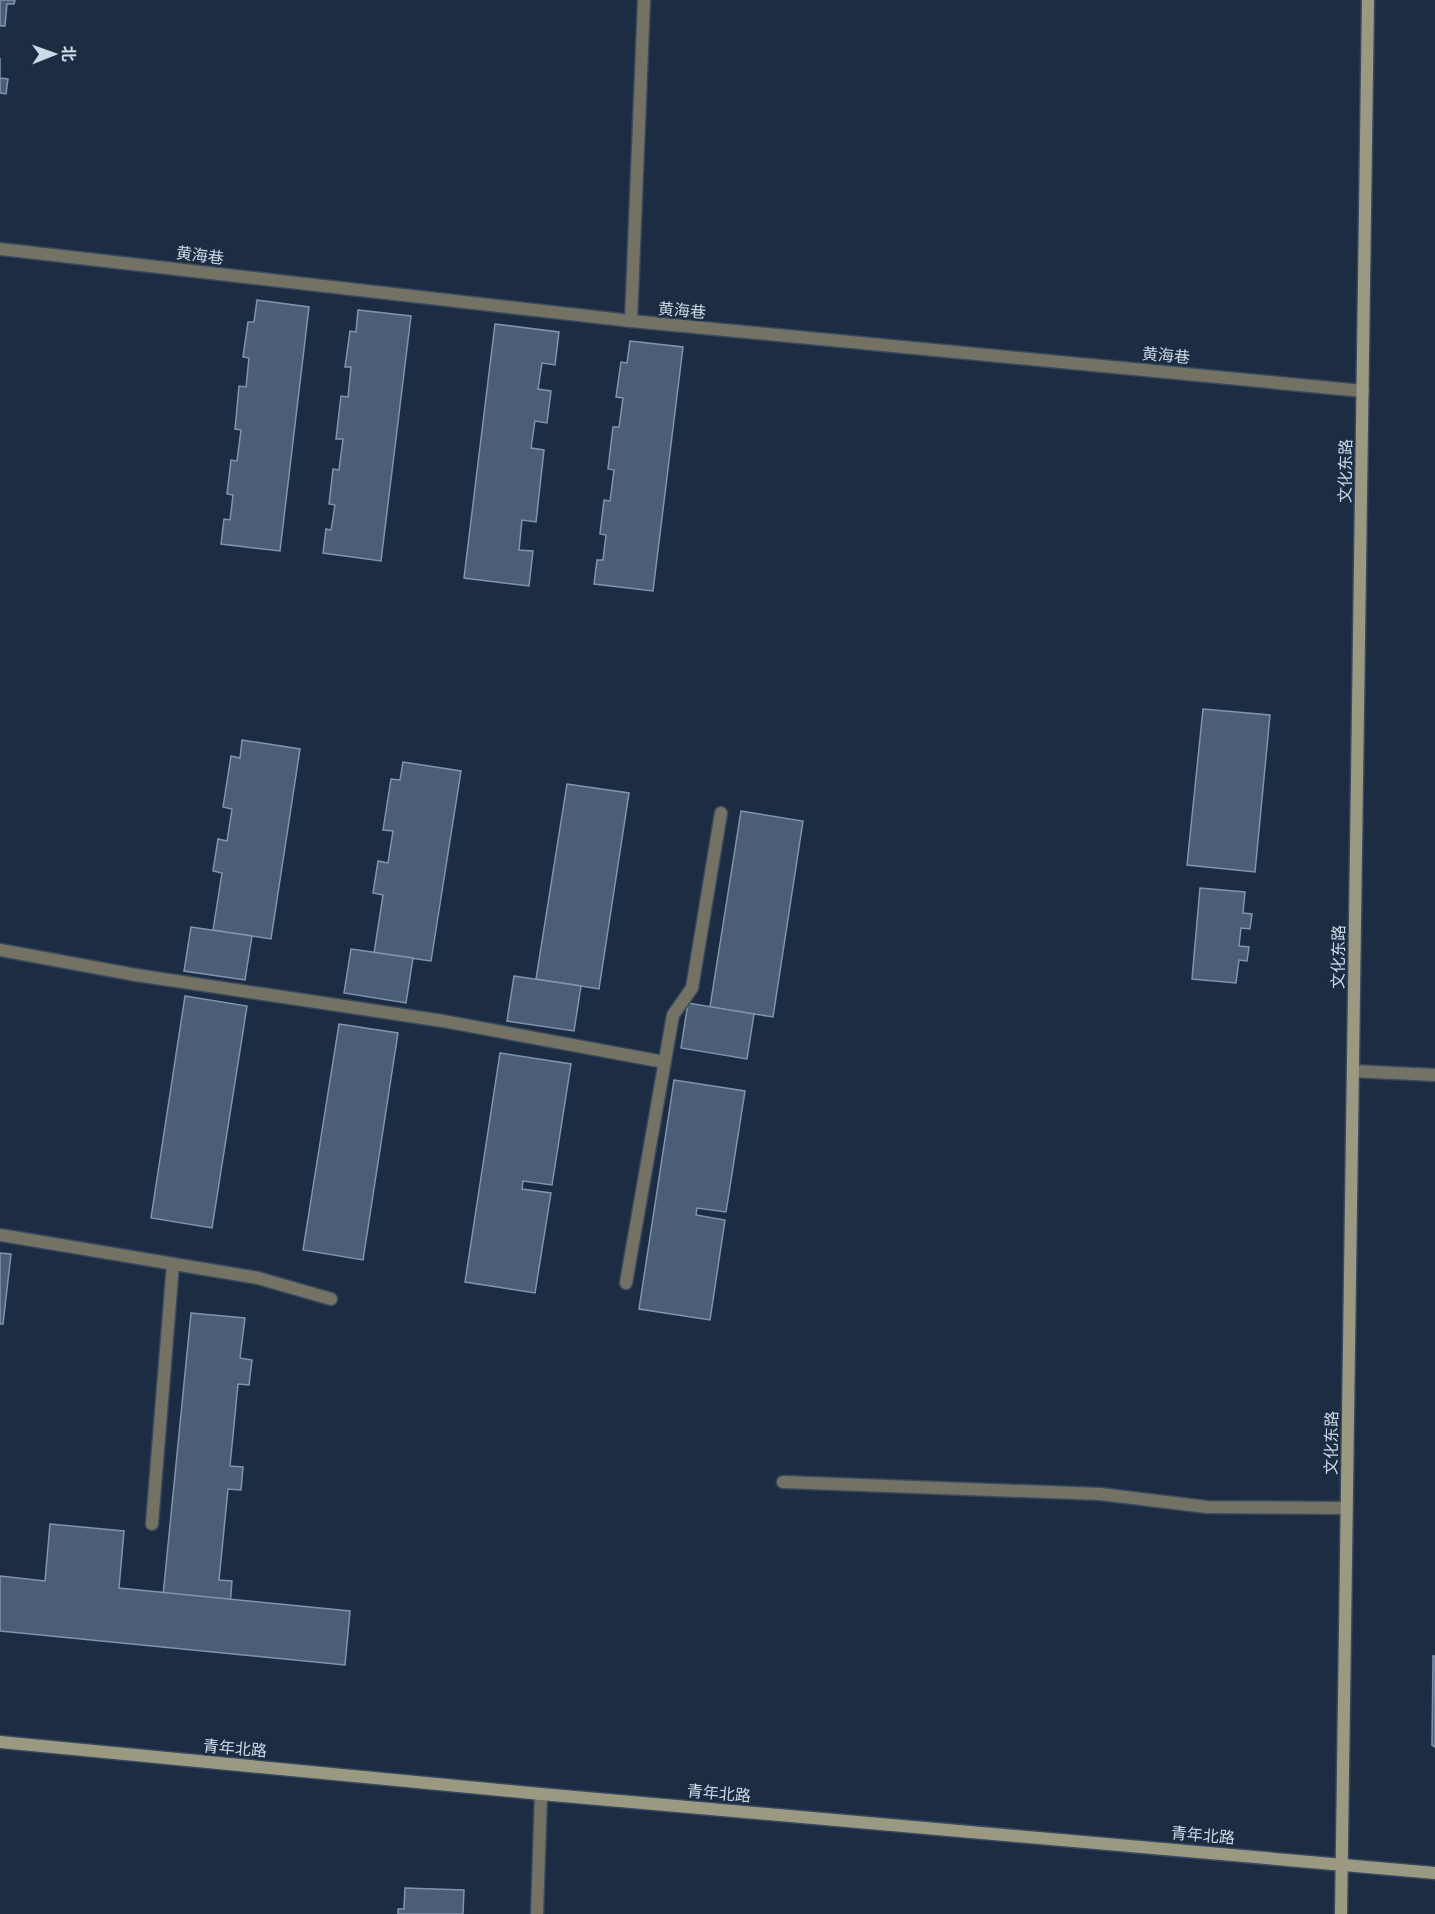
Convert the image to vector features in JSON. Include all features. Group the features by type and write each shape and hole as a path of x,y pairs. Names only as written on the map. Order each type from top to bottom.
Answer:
{"street":[{"path":"631,321 644,0"},
{"name":"文化东路","path":"1341,1914 1368,0"},
{"name":"黄海巷","path":"0,249 631,321 1363,391"},
{"path":"626,1283 673,1015 692,988 721,813"},
{"path":"0,950 136,975 443,1021 664,1062"},
{"path":"1353,1071 1435,1075"},
{"path":"0,1235 258,1278 331,1299"},
{"path":"152,1524 173,1264"},
{"path":"783,1482 1100,1494 1207,1507 1347,1508"},
{"name":"青年北路","path":"0,1742 541,1794 1435,1873"},
{"path":"537,1914 541,1794"}],"building":[{"path":"0,0 15,0 14,4 7,4 5,26 0,26"},
{"path":"0,78 8,79 6,94 0,93"},
{"path":"257,300 309,307 280,551 221,544 224,519 230,520 233,495 227,494 231,460 237,461 241,430 235,429 239,386 246,387 249,358 243,357 248,322 254,322"},
{"path":"358,310 411,316 381,561 323,553 326,529 331,530 335,505 329,504 333,469 339,470 343,439 336,439 341,396 348,397 351,367 345,367 350,331 356,332"},
{"path":"495,324 559,332 555,365 542,363 538,389 551,391 547,423 535,421 531,448 544,450 536,522 522,520 519,550 533,551 529,586 464,578"},
{"path":"630,341 683,347 653,591 594,584 597,560 603,560 606,535 600,534 604,500 610,501 614,470 608,469 613,427 619,427 623,398 616,397 621,362 627,363"},
{"path":"1203,709 1270,715 1255,872 1187,865"},
{"path":"242,740 300,749 271,939 213,930 222,873 213,871 218,839 227,841 232,809 223,807 231,756 240,758"},
{"path":"403,762 461,771 431,961 374,953 383,895 373,893 378,861 388,863 393,831 383,830 391,779 400,780"},
{"path":"567,784 629,793 599,989 536,979"},
{"path":"741,811 803,821 773,1017 710,1007"},
{"path":"1200,888 1245,892 1243,913 1252,914 1250,929 1241,928 1239,946 1249,947 1247,961 1239,960 1236,983 1192,979"},
{"path":"191,927 252,936 245,980 184,971"},
{"path":"351,949 413,958 406,1003 344,993"},
{"path":"514,976 581,986 574,1031 507,1021"},
{"path":"185,996 247,1006 212,1228 151,1218"},
{"path":"688,1003 754,1014 747,1059 681,1048"},
{"path":"339,1024 398,1033 363,1260 303,1250"},
{"path":"500,1053 571,1064 552,1185 523,1181 522,1189 551,1193 535,1293 465,1282"},
{"path":"674,1080 745,1091 726,1212 697,1208 696,1215 725,1220 710,1320 639,1309"},
{"path":"0,1253 11,1254 3,1324 0,1324"},
{"path":"191,1313 245,1318 240,1358 252,1360 249,1385 238,1384 230,1466 243,1467 241,1490 228,1489 219,1580 232,1581 230,1605 217,1604 215,1621 161,1616"},
{"path":"50,1524 124,1531 119,1588 350,1611 345,1665 0,1631 0,1576 45,1581"},
{"path":"1433,1656 1435,1656 1435,1747 1432,1745"},
{"path":"405,1888 464,1890 463,1914 398,1914 398,1909 404,1909"}]}
